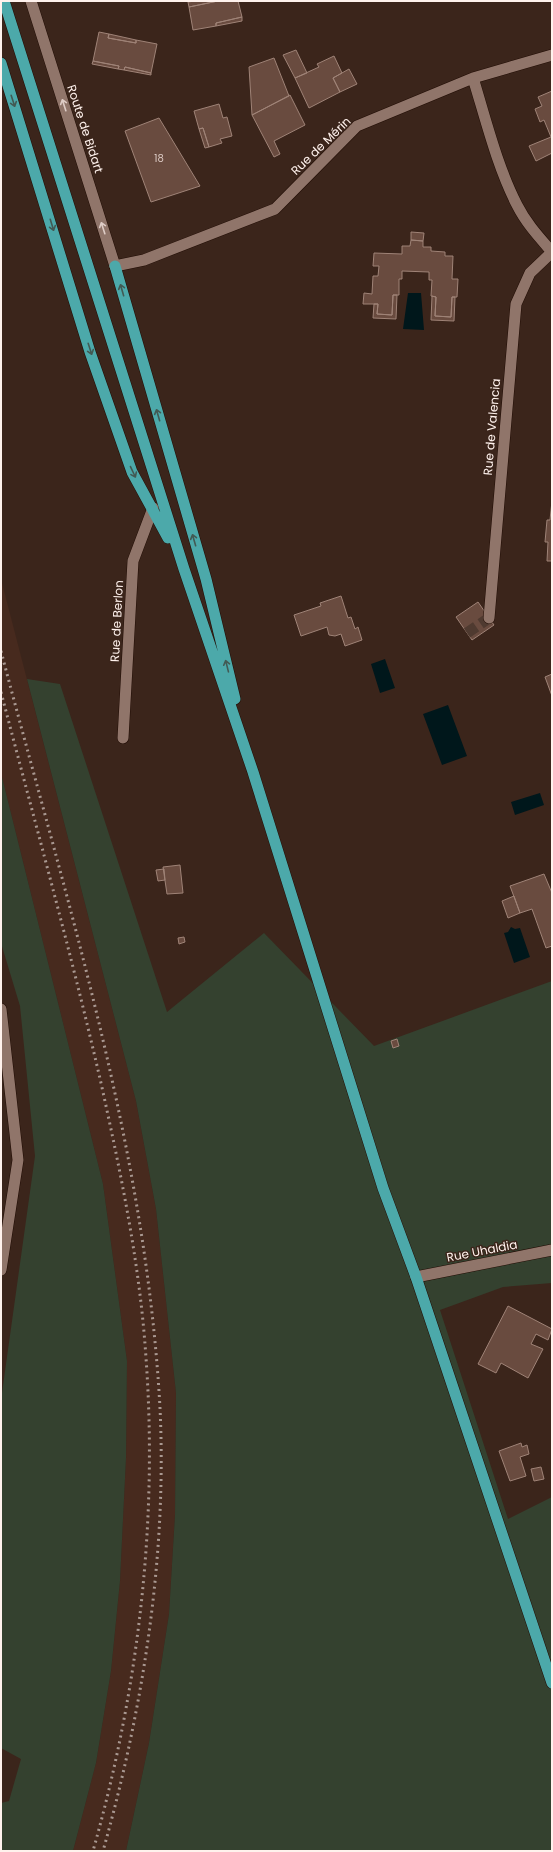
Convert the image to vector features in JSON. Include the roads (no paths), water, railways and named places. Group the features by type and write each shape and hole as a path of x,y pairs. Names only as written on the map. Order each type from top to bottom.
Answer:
{"main road":[{"path":"4,1 71,217 184,569 253,772 384,1188 548,1659 552,1683"},
{"path":"1,64 93,359 132,472 153,508 184,569"},
{"path":"115,266 206,579 253,772"}],"street":[{"name":"Route de Bidart","path":"31,1 115,266"},
{"name":"Rue de Mérin","path":"115,266 144,260 276,209 357,126 473,78 552,55"},
{"path":"473,78 506,181 518,206 531,227 552,252"},
{"name":"Rue de Valencia","path":"489,618 516,304 530,273 552,252"},
{"name":"Rue de Berlon","path":"123,738 133,561 153,508"},
{"path":"1,1010 18,1160 1,1270"},
{"name":"Rue Uhaldia","path":"416,1277 552,1250"}],"water":[{"path":"408,293 421,293 424,330 403,329"},
{"path":"385,659 395,688 380,693 371,664"},
{"path":"448,705 467,756 442,765 423,714"},
{"path":"540,793 544,805 515,815 511,802"},
{"path":"511,927 515,929 520,928 530,957 514,963 504,933 508,932"}],"tunnel":[{"path":"467,633 489,618"}],"railway":[{"path":"1,651 100,1026 121,1120 138,1215 152,1311 160,1408 161,1464 160,1520 156,1576 149,1632 130,1743 103,1851"},
{"path":"1,692 65,936 116,1151 134,1254 146,1358 149,1420 149,1483 141,1607 133,1668 122,1730 109,1791 93,1851"}]}
